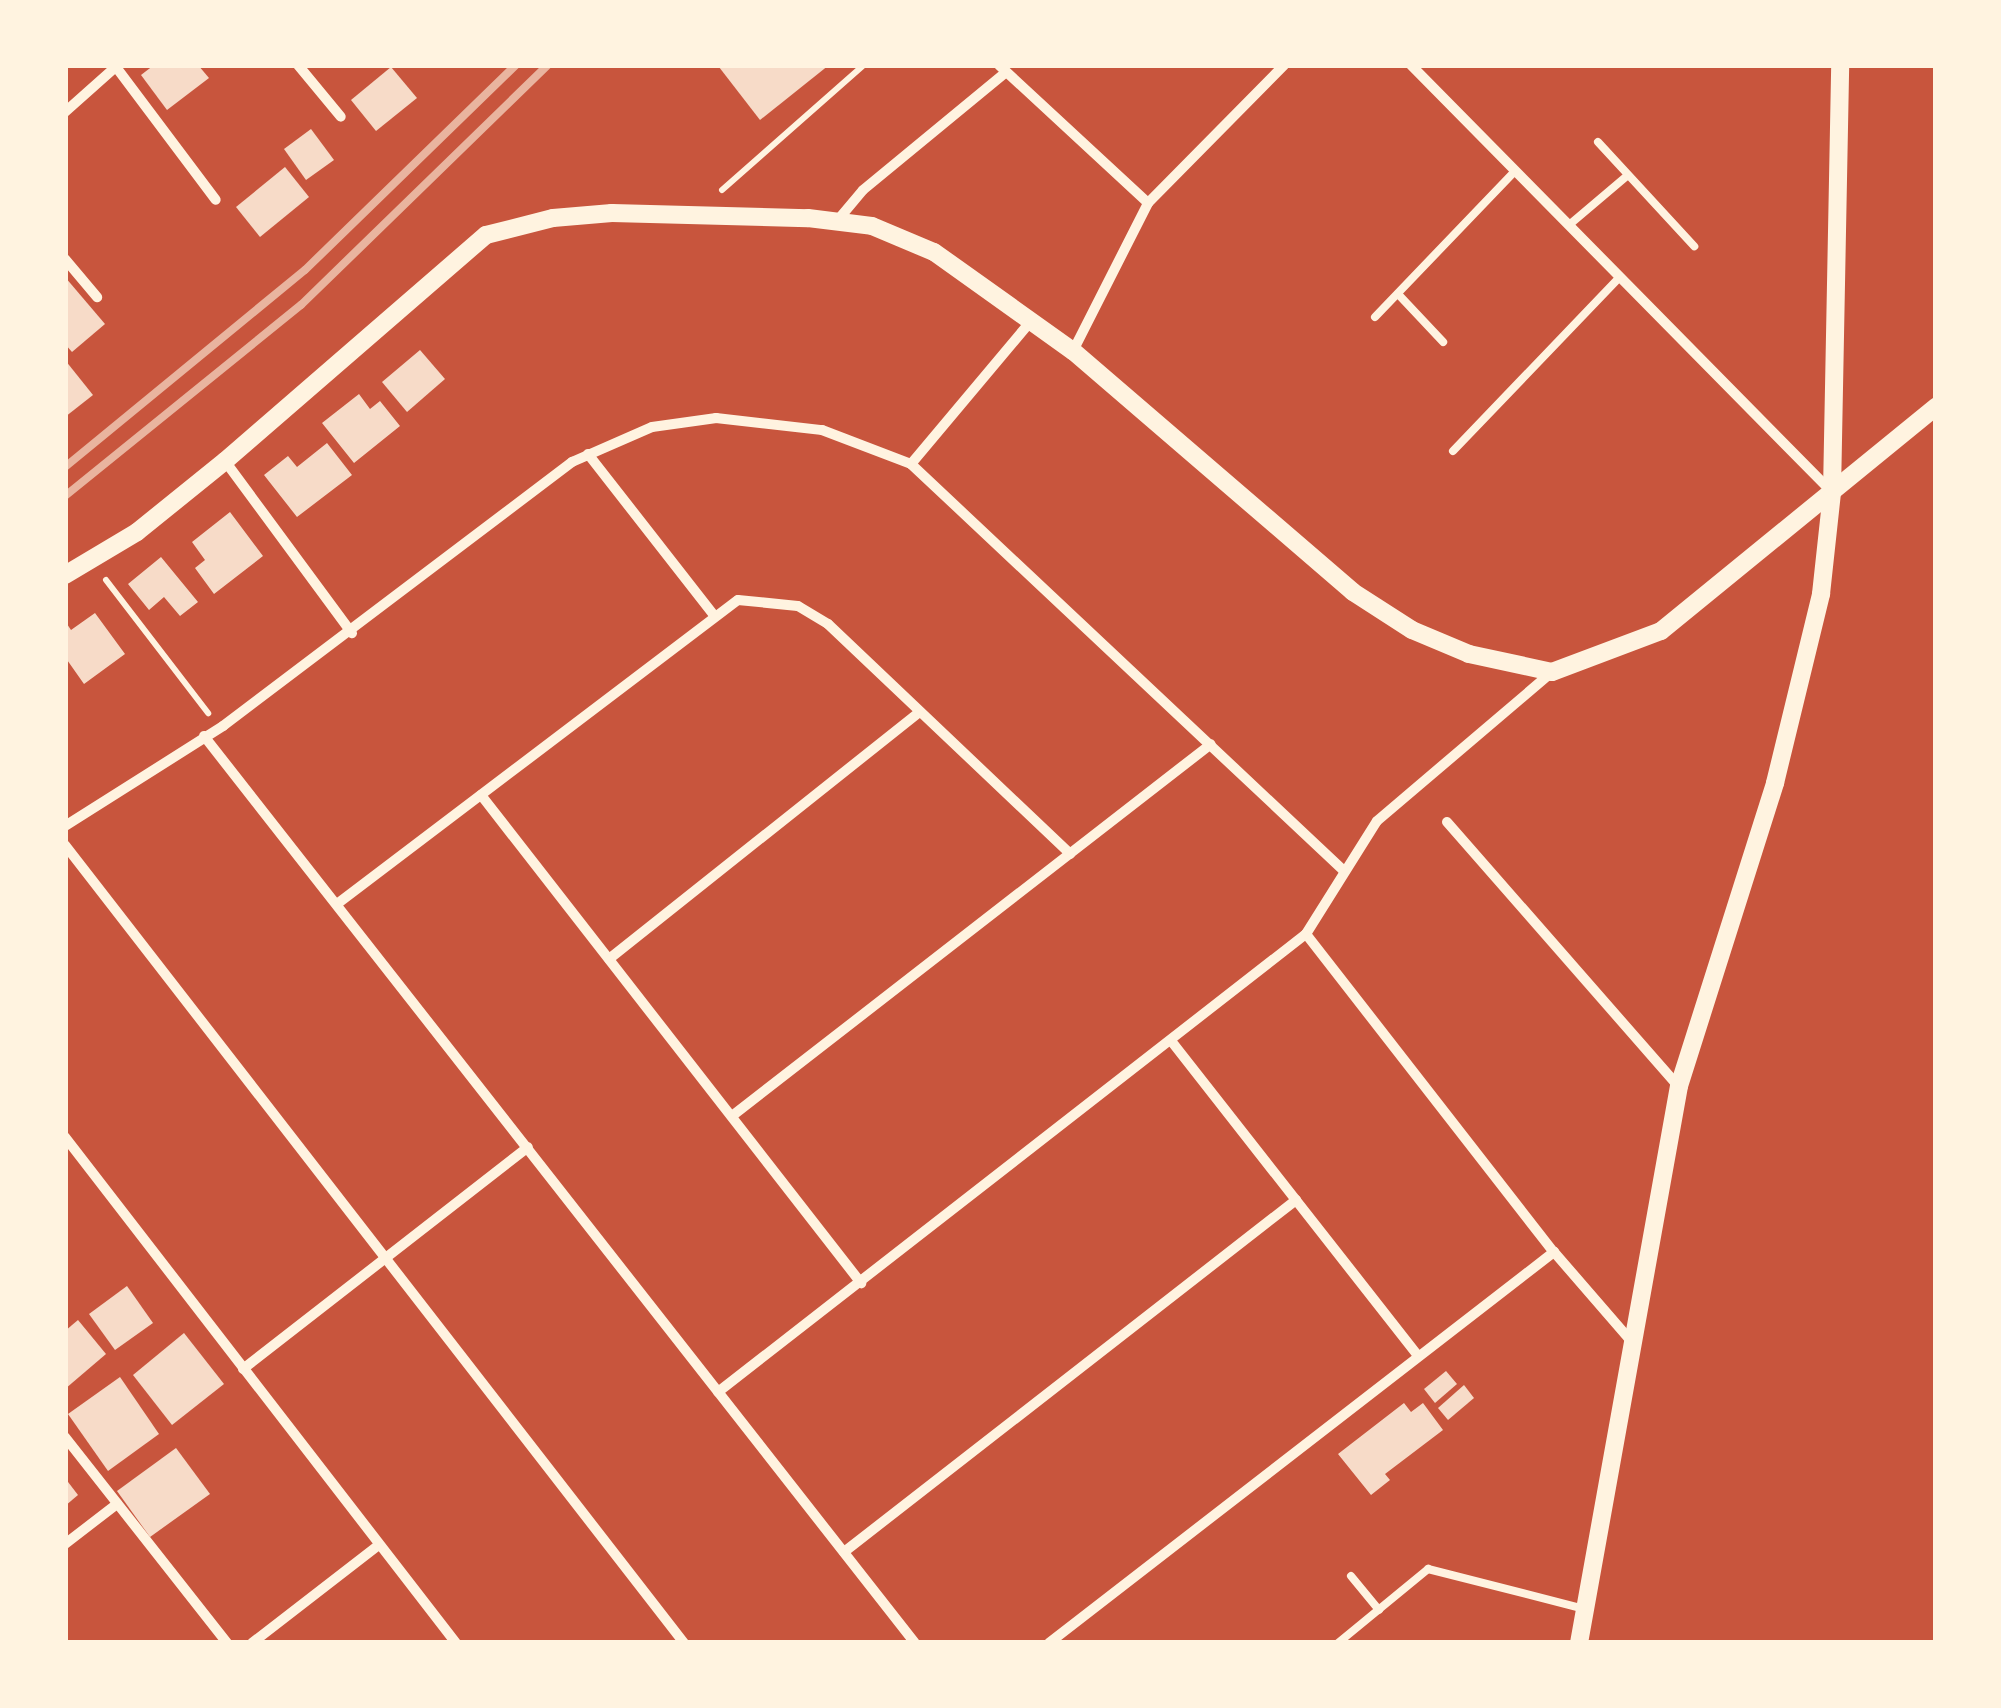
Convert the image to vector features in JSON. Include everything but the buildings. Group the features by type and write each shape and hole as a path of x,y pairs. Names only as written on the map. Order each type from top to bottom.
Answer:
{"street":[{"path":"298,65 341,117"},
{"path":"1073,351 1148,203 1284,65"},
{"path":"1412,65 1832,492"},
{"path":"1579,1643 1679,1086 1775,783 1820,594 1832,492 1840,65"},
{"path":"65,112 117,66 216,200"},
{"path":"837,222 863,190 1002,69 1148,203"},
{"path":"65,575 137,532 486,236 553,218 612,212 837,222 872,226 934,252 1032,320 1353,592 1412,630 1468,654 1552,672"},
{"path":"65,259 97,297"},
{"path":"911,464 1032,320"},
{"path":"718,1392 1306,934 1377,821 1552,672 1661,631 1936,407"},
{"path":"65,826 204,736 352,632 588,454 652,427 716,418 822,430 911,464 1344,870"},
{"path":"588,454 713,614"},
{"path":"225,461 352,632"},
{"path":"338,904 713,614 738,600 798,606 828,624 1070,854"},
{"path":"609,958 918,713"},
{"path":"204,736 915,1643"},
{"path":"732,1116 1212,744"},
{"path":"481,795 862,1282"},
{"path":"1446,822 1679,1086"},
{"path":"65,844 684,1643"},
{"path":"1306,934 1554,1252 1632,1342"},
{"path":"1172,1042 1418,1356"},
{"path":"65,1138 456,1643"},
{"path":"244,1369 528,1148"},
{"path":"844,1552 1296,1200"},
{"path":"1049,1643 1554,1252"},
{"path":"65,1437 227,1643"},
{"path":"65,1544 117,1504"},
{"path":"252,1643 379,1545"}],"lane":[{"path":"1598,142 1694,246"},
{"path":"1375,317 1516,171"},
{"path":"1569,225 1628,174"},
{"path":"1454,451 1620,277"},
{"path":"1398,294 1443,342"},
{"path":"1338,1643 1428,1569 1585,1608"},
{"path":"1351,1576 1379,1610"}],"path":[{"path":"708,218 728,179 864,65"},
{"path":"90,559 210,714"}],"railway":[{"path":"65,467 305,270 516,65"},
{"path":"65,496 301,305 548,65"}]}
